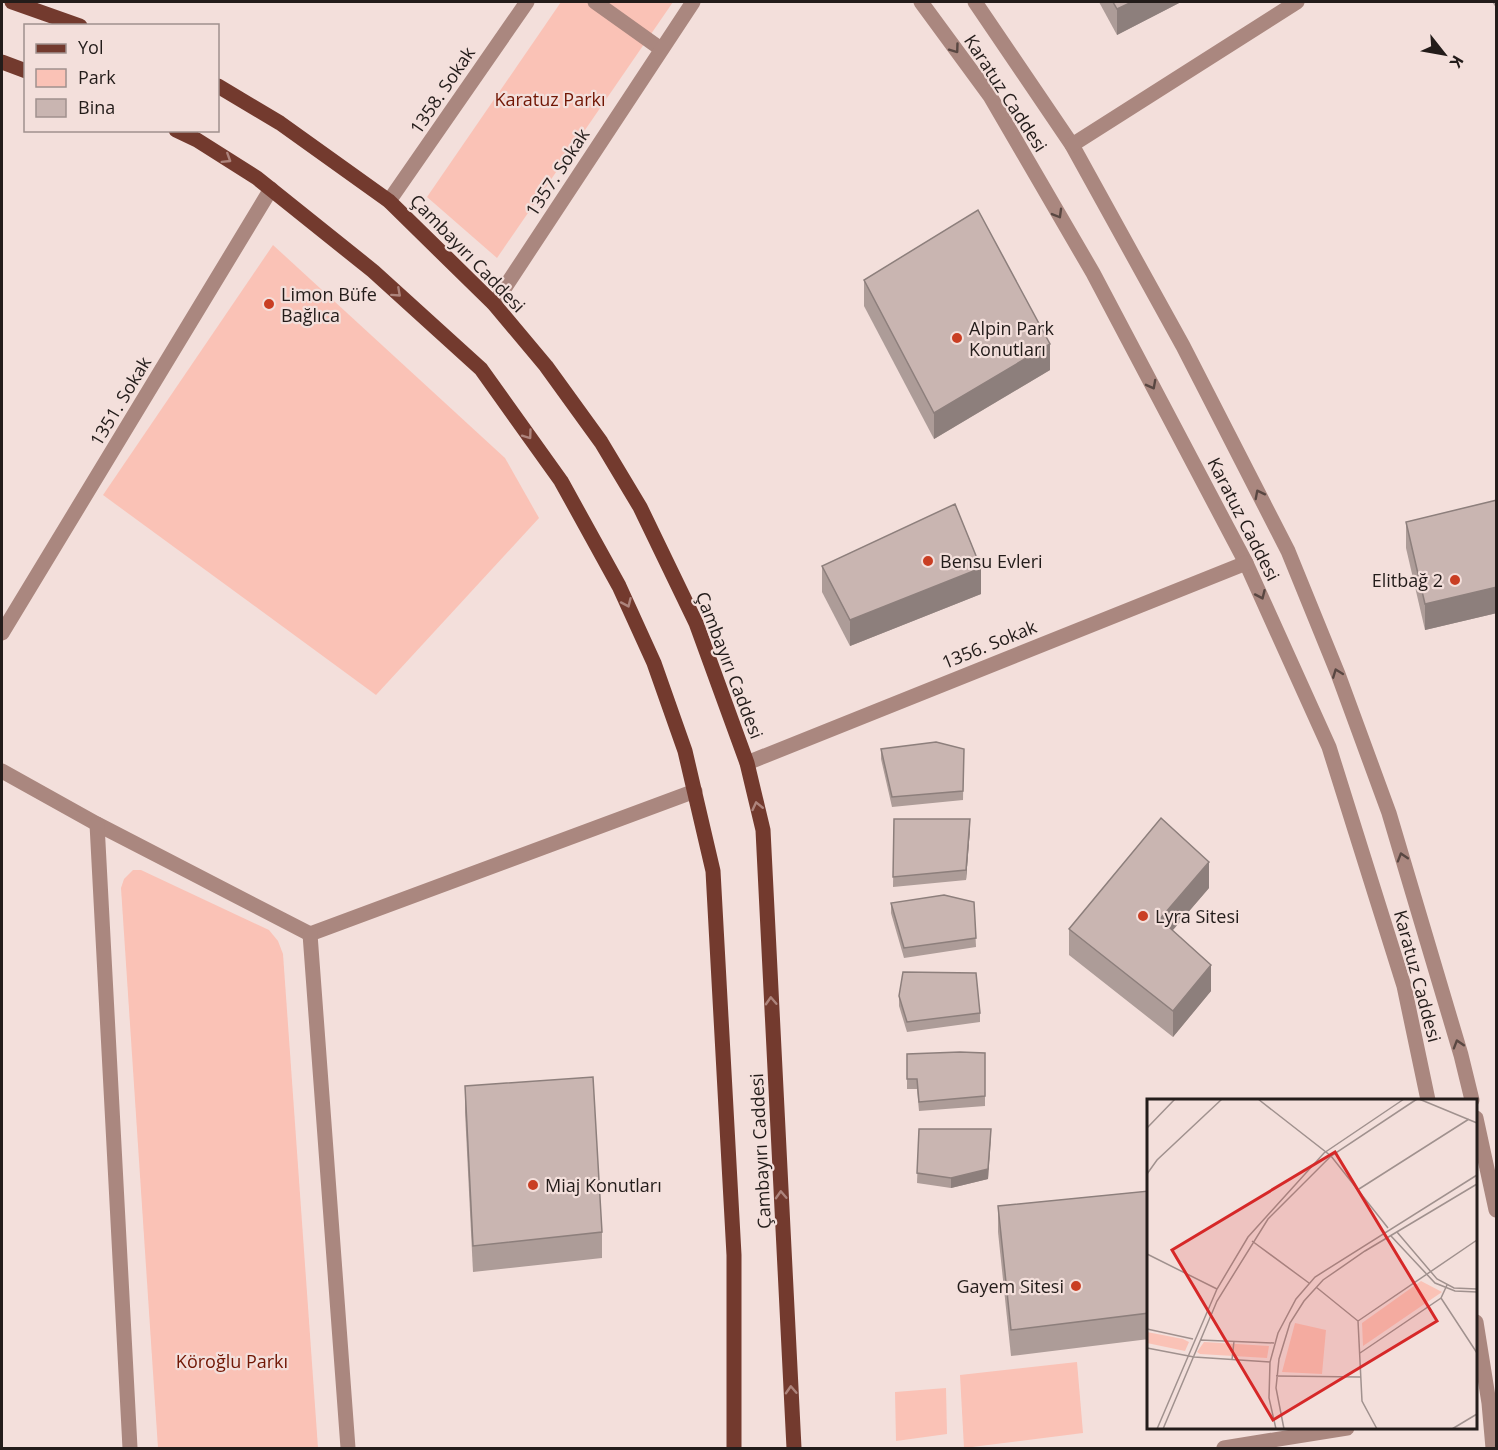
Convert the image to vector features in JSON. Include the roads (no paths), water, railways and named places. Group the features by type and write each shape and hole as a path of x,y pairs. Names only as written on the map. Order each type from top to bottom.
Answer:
{"main road":[{"path":"12,2 74,24"},
{"path":"2,62 24,70"},
{"name":"Çambayırı Caddesi","path":"219,87 280,123 389,201 494,304 546,366 587,423 640,507 696,623 747,763 763,830 794,1449"},
{"name":"Çambayırı Caddesi","path":"180,132 257,177 373,271 481,369 561,481 619,585 654,663 685,751 712,871 734,1256 734,1449"}],"street":[{"name":"1358. Sokak","path":"389,201 526,2"},
{"path":"595,2 661,49"},
{"name":"1357. Sokak","path":"494,304 693,2"},
{"name":"Karatuz Caddesi","path":"921,2 990,96 1093,273 1246,563 1329,747 1404,986 1428,1099"},
{"name":"Karatuz Caddesi","path":"975,2 1072,145 1183,346 1288,551 1338,674 1389,813 1461,1055 1472,1099"},
{"path":"1072,145 1297,2"},
{"name":"1351. Sokak","path":"2,633 272,189"},
{"name":"1356. Sokak","path":"747,763 1246,563"},
{"path":"2,771 97,824 310,934 695,791"},
{"path":"97,824 130,1449"},
{"path":"310,934 348,1449"},
{"path":"1477,1122 1497,1210"},
{"path":"1477,1329 1493,1449"},
{"path":"1224,1449 1341,1429"}],"place":[{"name":"Limon Büfe Bağlıca","path":"269,304"},
{"name":"Alpin Park Konutları","path":"957,338"},
{"name":"Bensu Evleri","path":"928,561"},
{"name":"Elitbağ 2","path":"1455,580"},
{"name":"Lyra Sitesi","path":"1143,916"},
{"name":"Miaj Konutları","path":"533,1185"},
{"name":"Gayem Sitesi","path":"1076,1286"}],"park label":[{"name":"Karatuz Parkı","path":"550,99"},
{"name":"Köroğlu Parkı","path":"232,1361"}]}
